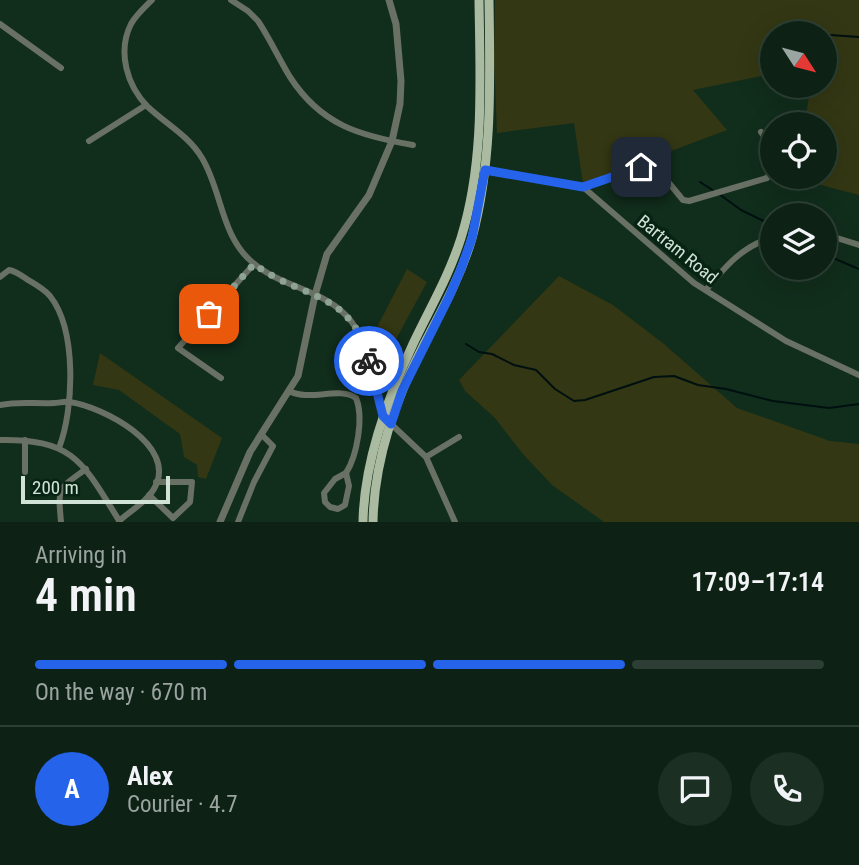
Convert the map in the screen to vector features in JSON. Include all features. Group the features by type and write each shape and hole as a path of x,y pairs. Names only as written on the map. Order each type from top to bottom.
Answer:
{"main road":[{"path":"479,0 480,170"},
{"path":"363,522 367,481 387,420 414,342 440,293 451,265 480,170 488,127 489,0"},
{"path":"373,522 387,420"}],"street":[{"path":"152,0 131,24 125,44 124,58 132,85 146,105 195,148 215,184 234,239 245,256 281,282 329,300 345,313 363,340 387,420 426,457 455,522"},
{"path":"231,0 258,21 295,84 313,106 354,131 413,145"},
{"path":"221,522 237,477 289,391 301,365 315,295 327,254 369,195 392,141 400,104 401,81 396,24 389,0"},
{"path":"0,24 61,68"},
{"path":"89,141 146,105"},
{"path":"480,170 583,187 650,164 655,166 686,201 760,180"},
{"name":"Bartram Road","path":"583,187 671,265 706,290 783,339 859,375"},
{"path":"837,238 859,245"},
{"path":"706,290 736,257 760,242"},
{"path":"221,378 178,348 254,264"},
{"path":"0,277 9,270 14,271 40,287 51,297 61,323 71,386 68,420 59,448"},
{"path":"289,391 298,396 346,394 356,398 359,413 357,447 353,463 346,473 335,479 324,493 325,502 330,507 338,509 345,505 349,486 346,473"},
{"path":"0,405 35,401 69,402 109,416 146,440 151,447 157,462 156,482 149,495 119,521 86,469 59,448 25,440 0,440"},
{"path":"238,522 254,482 273,446 261,434"},
{"path":"426,457 459,437"},
{"path":"24,472 25,440"},
{"path":"61,522 59,494 67,482 86,469"},
{"path":"149,495 173,518 190,502 192,482 156,482"}],"green space":[{"path":"495,0 859,0 859,195 836,189 837,112 807,112 809,98 837,98 837,21 760,21 760,76 693,90 727,130 583,184 574,123 497,133"},
{"path":"407,269 427,282 381,367 372,337"},
{"path":"559,276 613,305 664,344 737,408 830,441 859,444 859,522 604,522 552,485 522,453 495,418 465,391 459,380"},
{"path":"100,353 222,438 206,479 198,477 197,465 184,457 180,434 119,390 93,385"}],"waterway":[{"path":"837,35 859,37"},
{"path":"700,182 714,191"},
{"path":"719,194 741,210 760,219"},
{"path":"837,260 859,269"},
{"path":"466,344 479,352 536,370 555,389 574,401 585,400 654,377 674,376 698,385 773,401 829,408 859,404"}],"way so far":[{"path":"209,314 254,264 281,282 329,300 345,313 363,340 369,361"}],"route":[{"path":"369,361 383,416 391,424 402,391 461,269 472,238 485,170 583,187 641,167"}]}
